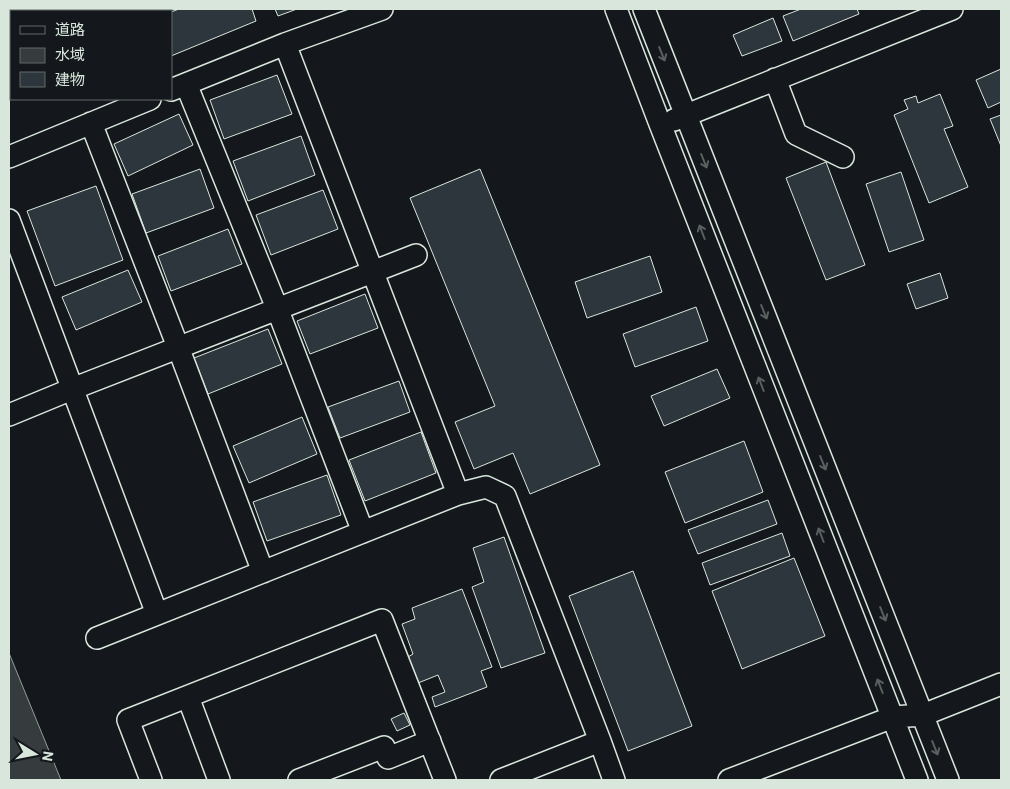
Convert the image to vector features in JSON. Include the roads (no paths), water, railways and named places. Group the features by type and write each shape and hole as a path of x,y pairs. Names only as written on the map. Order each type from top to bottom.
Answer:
{"street":[{"path":"363,532 277,308 179,87 285,44 382,9"},
{"path":"616,9 917,780"},
{"path":"644,9 948,780"},
{"path":"660,124 952,9"},
{"path":"285,44 458,494"},
{"path":"775,79 796,134 843,158"},
{"path":"9,157 148,100"},
{"path":"91,123 263,572"},
{"path":"9,220 157,614"},
{"path":"9,415 72,388 416,255"},
{"path":"97,638 458,494 486,487 505,496 614,780"},
{"path":"151,780 128,720 382,620 445,780"},
{"path":"729,780 892,717 923,715 1001,684"},
{"path":"188,697 219,780"},
{"path":"299,780 384,747 388,758 430,741"},
{"path":"501,780 600,741"}],"water":[{"path":"9,653 61,780 9,780"}]}
